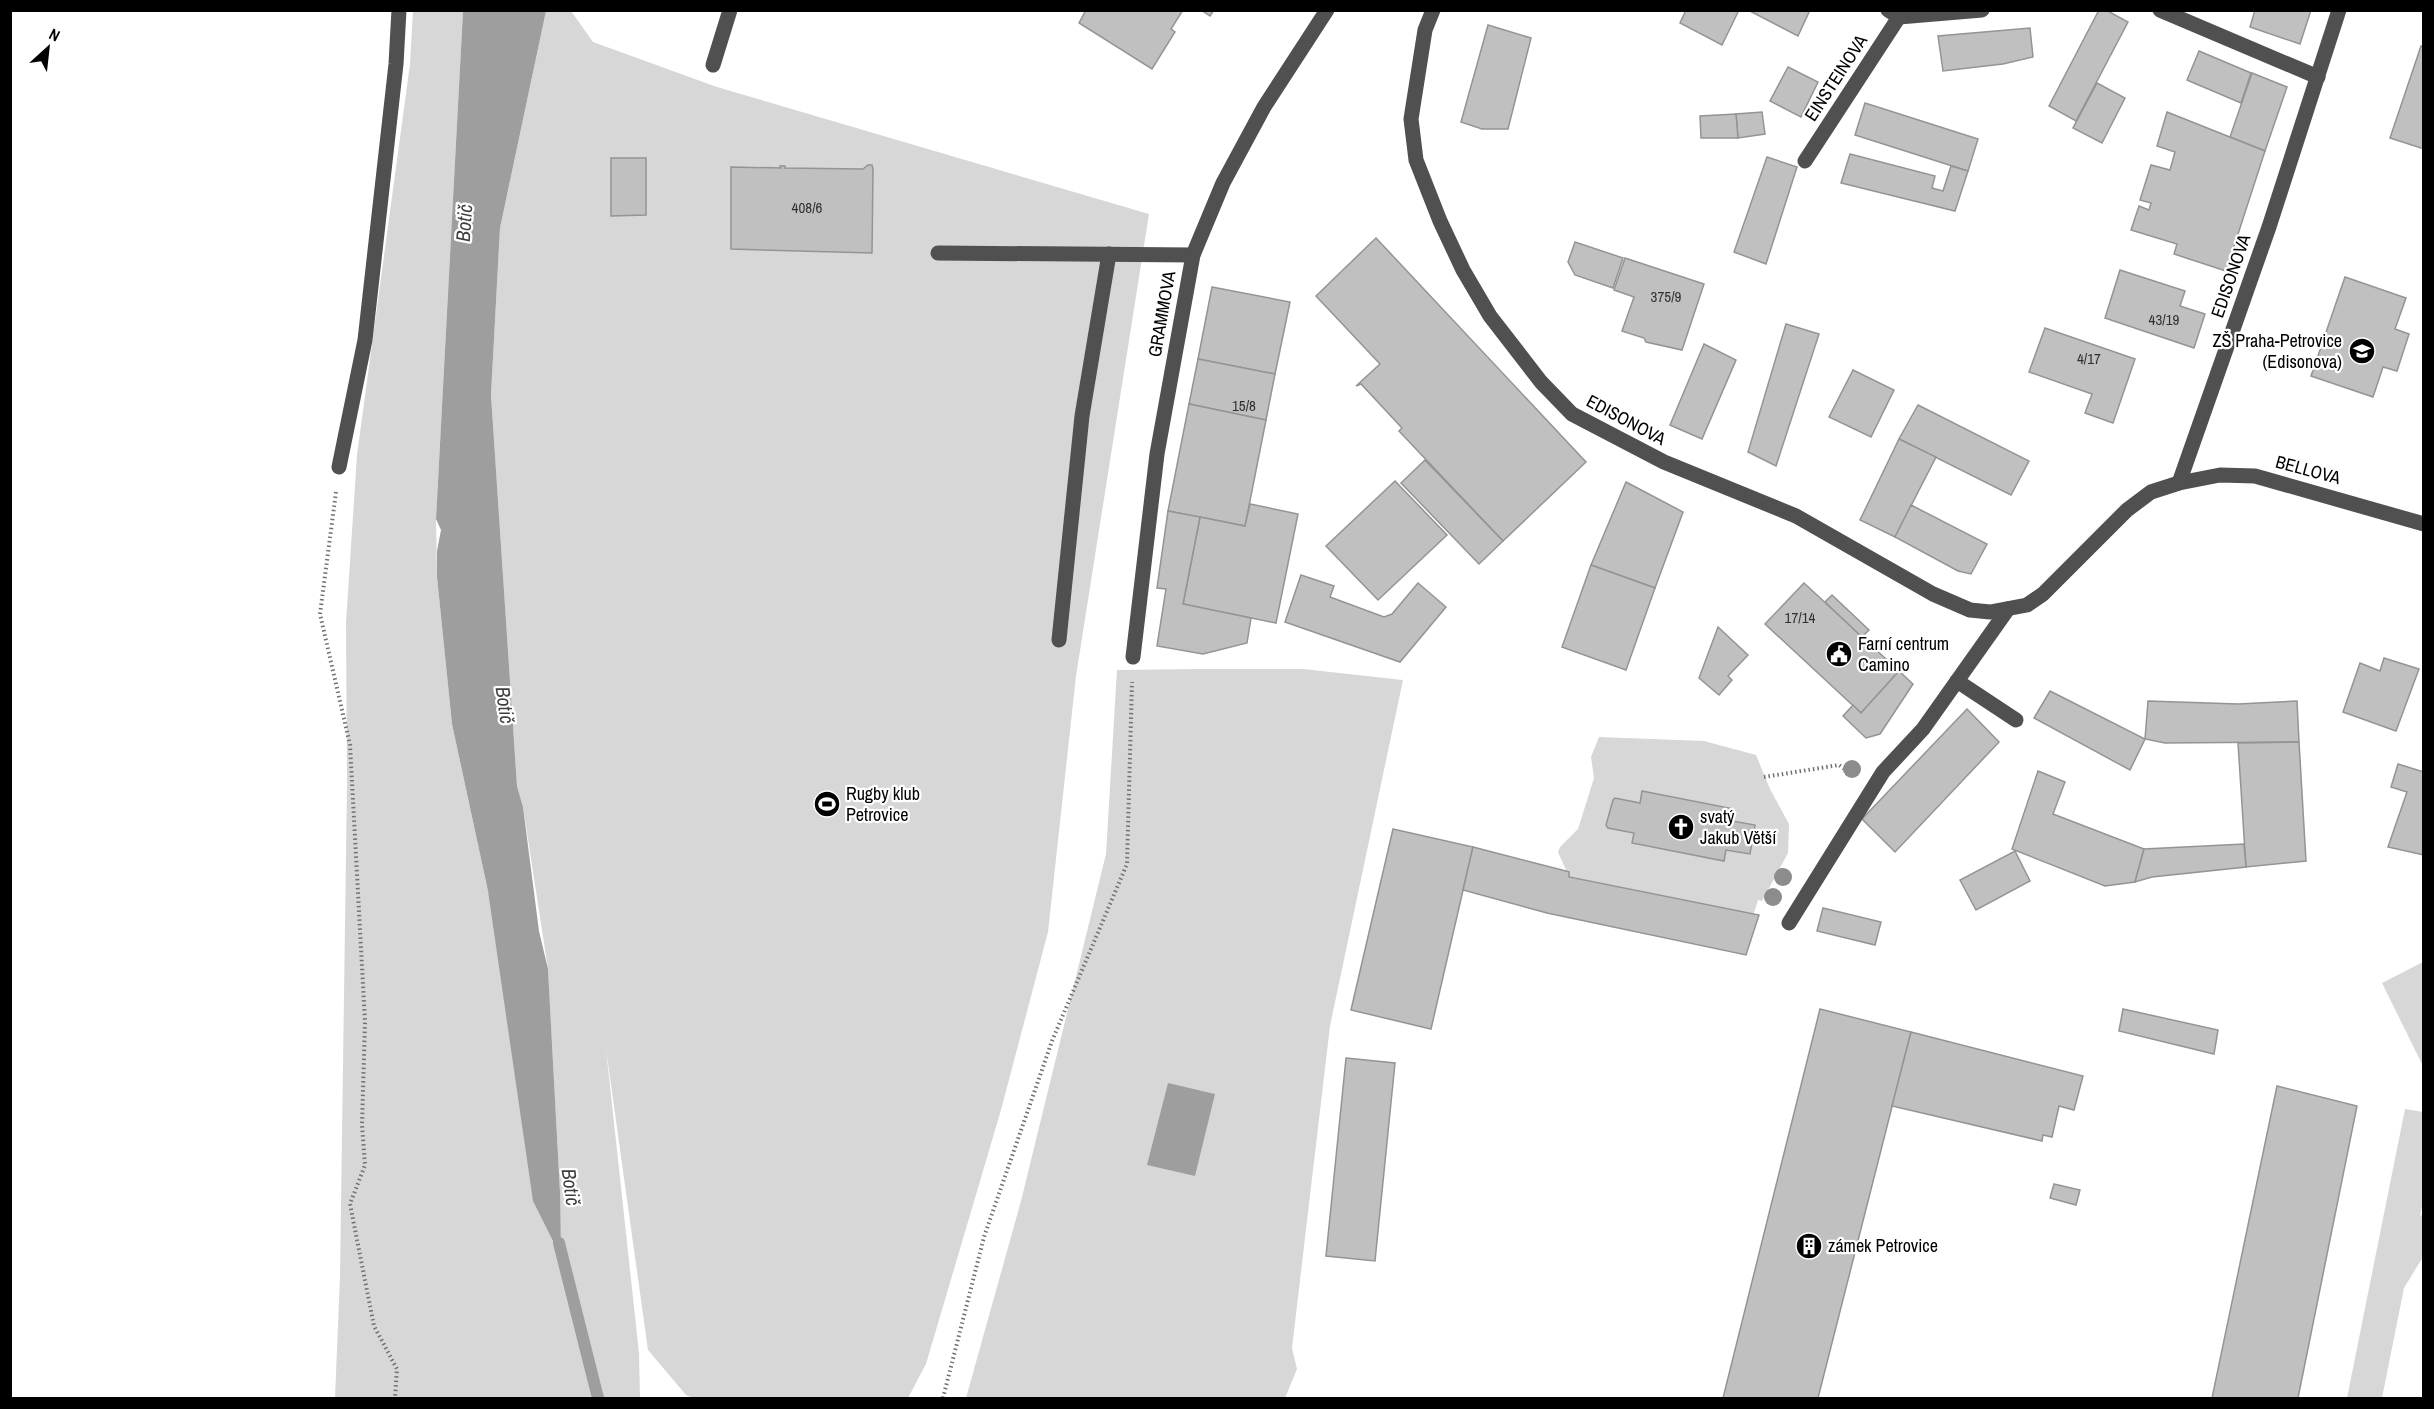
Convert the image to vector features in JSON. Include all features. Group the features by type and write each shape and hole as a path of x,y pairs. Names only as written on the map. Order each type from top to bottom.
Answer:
{"street":[{"path":"339,467 364,340 396,64 399,10"},
{"path":"714,65 730,10"},
{"name":"GRAMMOVA","path":"1133,657 1156,454 1193,255 1223,183 1259,117 1328,10"},
{"name":"EDISONOVA","path":"1433,10 1425,30 1411,119 1416,160 1440,221 1463,270 1490,316 1541,382 1572,414 1664,462 1796,516 1933,594 1970,610 1990,612 2027,605 2043,594 2127,510 2151,492 2179,483 2269,227 2339,10"},
{"name":"EINSTEINOVA","path":"1805,161 1893,14 1982,10"},
{"path":"2160,10 2318,77"},
{"path":"938,253 1193,255"},
{"path":"1059,640 1082,416 1109,254"},
{"name":"BELLOVA","path":"2179,483 2220,475 2255,476 2424,524"},
{"path":"1789,923 1883,772 1923,729 2008,609"},
{"path":"1957,681 2016,720"}],"path":[{"path":"339,467 320,614 350,746 359,882 365,1022 362,1125 365,1165 350,1204 374,1326 397,1369 395,1398"},
{"path":"943,1398 988,1226 1052,1041 1127,864 1133,657"},
{"path":"1764,777 1839,765 1873,789"}],"shaded area":[{"name":"Rugby klub Petrovice","path":"413,11 463,11 436,519 437,577 452,724 488,891 560,1192 548,969 523,807 517,786 491,395 500,228 546,11 571,11 593,42 717,87 1149,214 1076,676 1048,932 1001,1110 926,1364 908,1398 693,1398 686,1395 648,1350 606,1049 639,1353 640,1398 335,1398 340,1277 347,784 346,623 357,455 410,64"},
{"path":"1303,669 1403,680 1330,1026 1292,1348 1297,1369 1285,1398 966,1398 1021,1201 1106,854 1117,670"},
{"path":"1599,737 1704,741 1756,755 1770,789 1789,824 1788,853 1762,901 1758,900 1753,916 1569,877 1558,852 1578,829 1594,778 1591,757","holes":["1642,791 1734,809 1732,821 1755,826 1750,854 1726,850 1724,861 1632,843 1634,833 1608,828 1606,825 1615,798 1640,803"]},
{"path":"2423,962 2423,1066 2382,983"},
{"path":"2405,1109 2423,1112 2424,1197 2420,1216 2423,1214 2423,1257 2404,1288 2382,1398 2347,1398"}],"water":[{"path":"463,11 546,11 500,228 491,395 517,786 523,807 539,931 548,969 560,1192 561,1257 533,1201 488,891 452,724 437,577 437,551 441,530 436,519"},
{"path":"1168,1083 1215,1094 1195,1176 1147,1165"}],"building":[{"path":"1086,10 1183,10 1171,29 1175,32 1152,69 1079,23"},
{"path":"1201,10 1214,10 1210,16"},
{"path":"1686,10 1739,10 1722,45 1680,23"},
{"path":"1748,10 1810,10 1798,36"},
{"path":"2099,10 2106,10 2128,22 2076,121 2049,106"},
{"path":"2255,10 2311,10 2300,44 2250,27"},
{"path":"1488,25 1531,38 1508,129 1482,129 1461,122"},
{"path":"2030,28 2033,57 2003,64 1943,71 1938,36"},
{"path":"2421,46 2424,47 2424,149 2390,138"},
{"path":"2199,51 2251,73 2241,103 2187,80"},
{"path":"1788,67 1818,82 1801,117 1770,101"},
{"path":"2252,73 2287,87 2265,151 2230,137"},
{"path":"2097,83 2125,98 2102,143 2073,128"},
{"path":"1865,103 1978,139 1968,171 1855,135"},
{"path":"1762,112 1765,134 1738,138 1736,114"},
{"path":"2167,112 2265,151 2226,271 2174,254 2177,244 2131,230 2139,206 2149,210 2151,203 2140,200 2151,165 2170,170 2175,152 2157,146"},
{"path":"1736,114 1738,138 1701,138 1700,116"},
{"path":"1850,154 1935,176 1932,188 1943,191 1951,166 1968,171 1955,211 1841,183"},
{"path":"1767,157 1797,167 1766,264 1734,252"},
{"path":"611,158 646,158 646,215 611,216"},
{"path":"872,165 873,169 872,253 731,249 731,167 781,168 780,166 785,166 785,168 863,169"},
{"path":"1376,238 1586,462 1503,541 1399,431 1402,428 1361,384 1356,386 1380,364 1316,296"},
{"path":"1575,242 1623,258 1613,288 1575,275 1568,262"},
{"path":"1625,258 1704,284 1682,350 1646,342 1644,338 1622,331 1634,297 1614,290"},
{"path":"2120,270 2185,291 2180,306 2205,314 2194,348 2105,318"},
{"name":"ZŠ Praha-Petrovice (Edisonova)","path":"2345,277 2406,298 2395,329 2409,334 2397,371 2383,367 2373,397 2311,376"},
{"path":"1212,287 1290,302 1275,374 1198,359"},
{"path":"1786,324 1819,334 1776,466 1748,452"},
{"path":"2045,328 2135,359 2113,423 2085,413 2092,394 2029,372"},
{"path":"1704,344 1736,360 1702,439 1670,425"},
{"path":"1198,359 1275,374 1266,420 1189,404"},
{"path":"1853,370 1894,390 1871,437 1829,417"},
{"path":"1189,404 1266,420 1245,526 1168,511"},
{"path":"1918,405 2029,461 2011,495 1899,439"},
{"path":"1899,439 1936,457 1895,537 1860,520"},
{"path":"1425,460 1503,541 1479,564 1401,483"},
{"path":"1395,481 1447,535 1378,600 1326,546"},
{"path":"1626,482 1683,512 1655,588 1591,565"},
{"path":"1250,504 1298,514 1276,623 1183,604 1200,517 1245,526"},
{"path":"1911,505 1987,544 1971,574 1958,571 1895,537"},
{"path":"1168,511 1200,517 1183,604 1251,618 1247,643 1203,654 1157,646 1166,589 1157,588"},
{"path":"1591,565 1655,588 1626,670 1562,647"},
{"path":"1301,575 1334,586 1330,597 1384,617 1392,614 1418,583 1446,607 1400,662 1285,622"},
{"name":"Farní centrum Camino","path":"1804,583 1899,671 1861,713 1765,624"},
{"path":"1832,595 1869,630 1862,637 1825,602"},
{"path":"1718,627 1748,655 1728,676 1732,680 1719,695 1699,678"},
{"path":"2384,658 2419,669 2396,731 2343,712 2360,663 2380,671"},
{"path":"1899,671 1913,684 1880,734 1866,738 1843,716 1853,705 1861,713"},
{"path":"2050,691 2145,739 2130,770 2034,718"},
{"path":"2148,701 2238,704 2297,701 2299,742 2165,743 2145,739"},
{"path":"1967,709 1999,742 1895,852 1862,819"},
{"path":"2299,742 2306,861 2246,867 2238,743"},
{"path":"2398,764 2424,772 2424,855 2388,847 2407,792 2391,787"},
{"path":"2038,771 2065,782 2053,814 2144,849 2135,882 2105,886 2012,849"},
{"name":"svatý Jakub Větší","path":"1642,791 1734,809 1732,821 1755,825 1750,854 1726,850 1724,861 1632,843 1634,833 1608,828 1606,825 1613,800 1615,798 1640,803"},
{"path":"1393,829 1473,847 1431,1029 1351,1010"},
{"path":"2244,844 2246,867 2152,877 2135,882 2144,849"},
{"path":"1473,847 1566,871 1569,872 1569,877 1759,915 1746,955 1547,913 1463,890"},
{"path":"2015,851 2030,881 1976,910 1960,880"},
{"path":"1823,908 1881,922 1875,945 1817,931"},
{"name":"zámek Petrovice","path":"1820,1009 1911,1032 1818,1398 1723,1398"},
{"path":"2123,1009 2218,1030 2214,1054 2119,1031"},
{"path":"1911,1032 2083,1076 2074,1110 2059,1106 2052,1137 2043,1135 2042,1141 1892,1106"},
{"path":"1346,1058 1395,1063 1375,1261 1326,1256"},
{"path":"2277,1086 2357,1106 2298,1398 2212,1398"},
{"path":"2054,1184 2080,1190 2076,1205 2050,1198"}],"waterway":[{"name":"Botič","path":"559,1243 598,1398"}],"place":[{"name":"ZŠ Praha-Petrovice (Edisonova)","path":"2362,351"},
{"name":"Farní centrum Camino","path":"1839,654"},
{"name":"Rugby klub Petrovice","path":"827,804"},
{"name":"svatý Jakub Větší","path":"1681,827"},
{"name":"zámek Petrovice","path":"1809,1246"}]}
